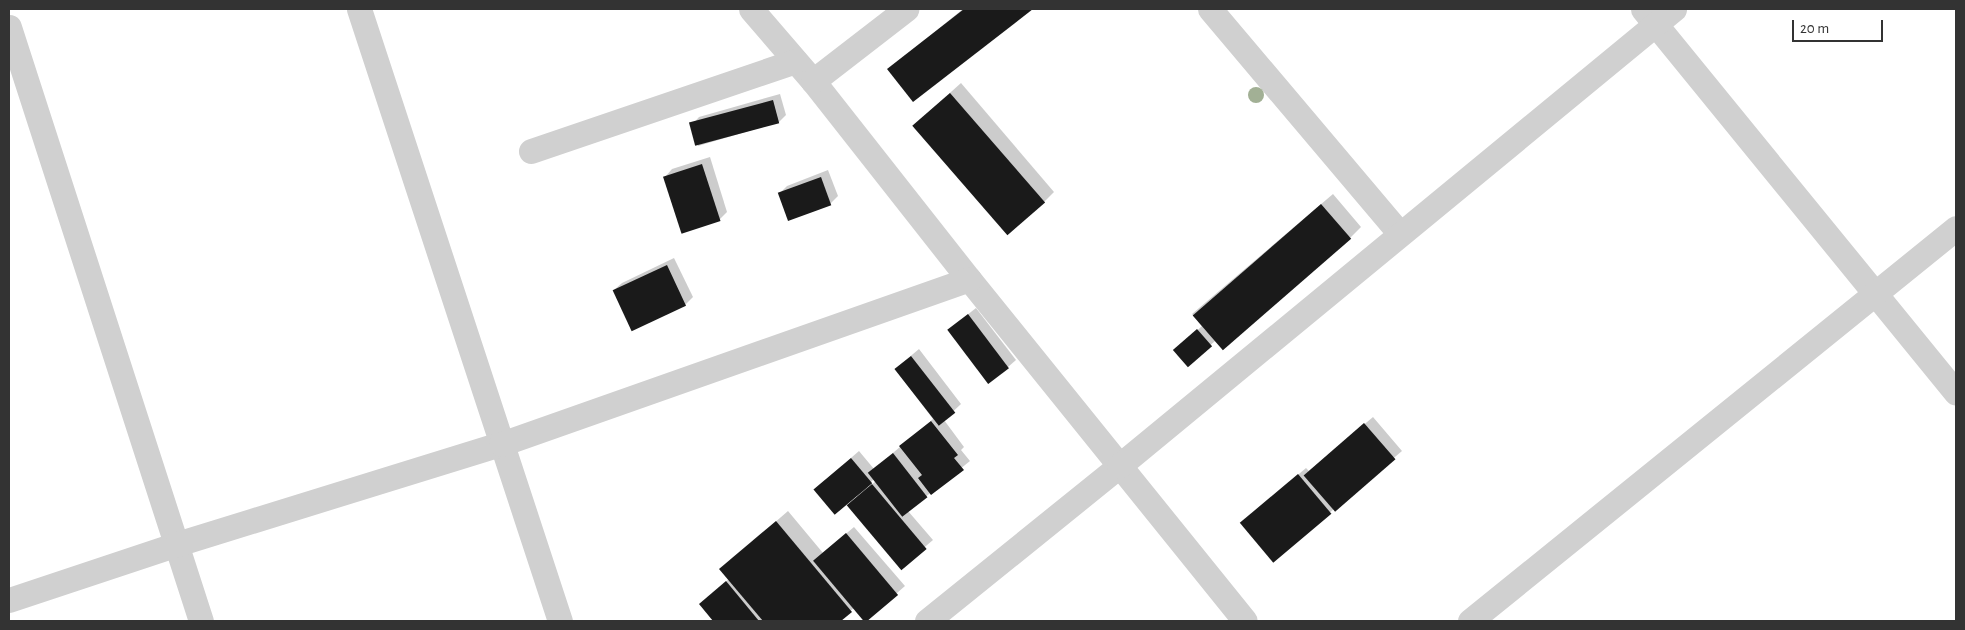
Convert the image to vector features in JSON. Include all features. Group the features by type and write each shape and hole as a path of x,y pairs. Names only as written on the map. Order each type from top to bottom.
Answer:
{"street":[{"path":"360,9 560,621"},
{"path":"751,9 813,81 968,279 1245,621"},
{"path":"813,81 906,9"},
{"path":"1210,9 1400,234"},
{"path":"927,621 1119,466 1400,234 1658,14 1875,293 1956,393"},
{"path":"9,27 201,621"},
{"path":"531,151 795,60"},
{"path":"1470,621 1956,228"},
{"path":"9,600 176,544 501,444 968,279"}],"building":[{"path":"964,9 1033,9 913,102 887,69"},
{"path":"950,93 1045,202 1007,235 912,126"},
{"path":"773,100 779,123 695,146 689,123"},
{"path":"702,164 721,221 682,234 663,177"},
{"path":"821,177 831,205 788,221 778,193"},
{"path":"1321,204 1351,239 1223,350 1193,316"},
{"path":"667,265 686,306 632,331 613,290"},
{"path":"968,314 1009,368 988,384 947,330"},
{"path":"1197,329 1212,346 1188,367 1173,350"},
{"path":"911,356 955,413 939,426 894,369"},
{"path":"931,421 958,455 954,458 964,470 931,495 918,478 922,475 899,446"},
{"path":"1364,423 1395,459 1335,512 1304,475"},
{"path":"893,453 927,497 902,517 868,473"},
{"path":"851,458 872,483 835,515 813,489"},
{"path":"1298,474 1331,514 1273,563 1240,523"},
{"path":"872,484 927,549 901,570 847,505"},
{"path":"776,521 852,612 841,621 763,621 719,569"},
{"path":"846,533 898,595 867,621 864,621 813,561"},
{"path":"726,581 759,621 713,621 699,604"}]}
